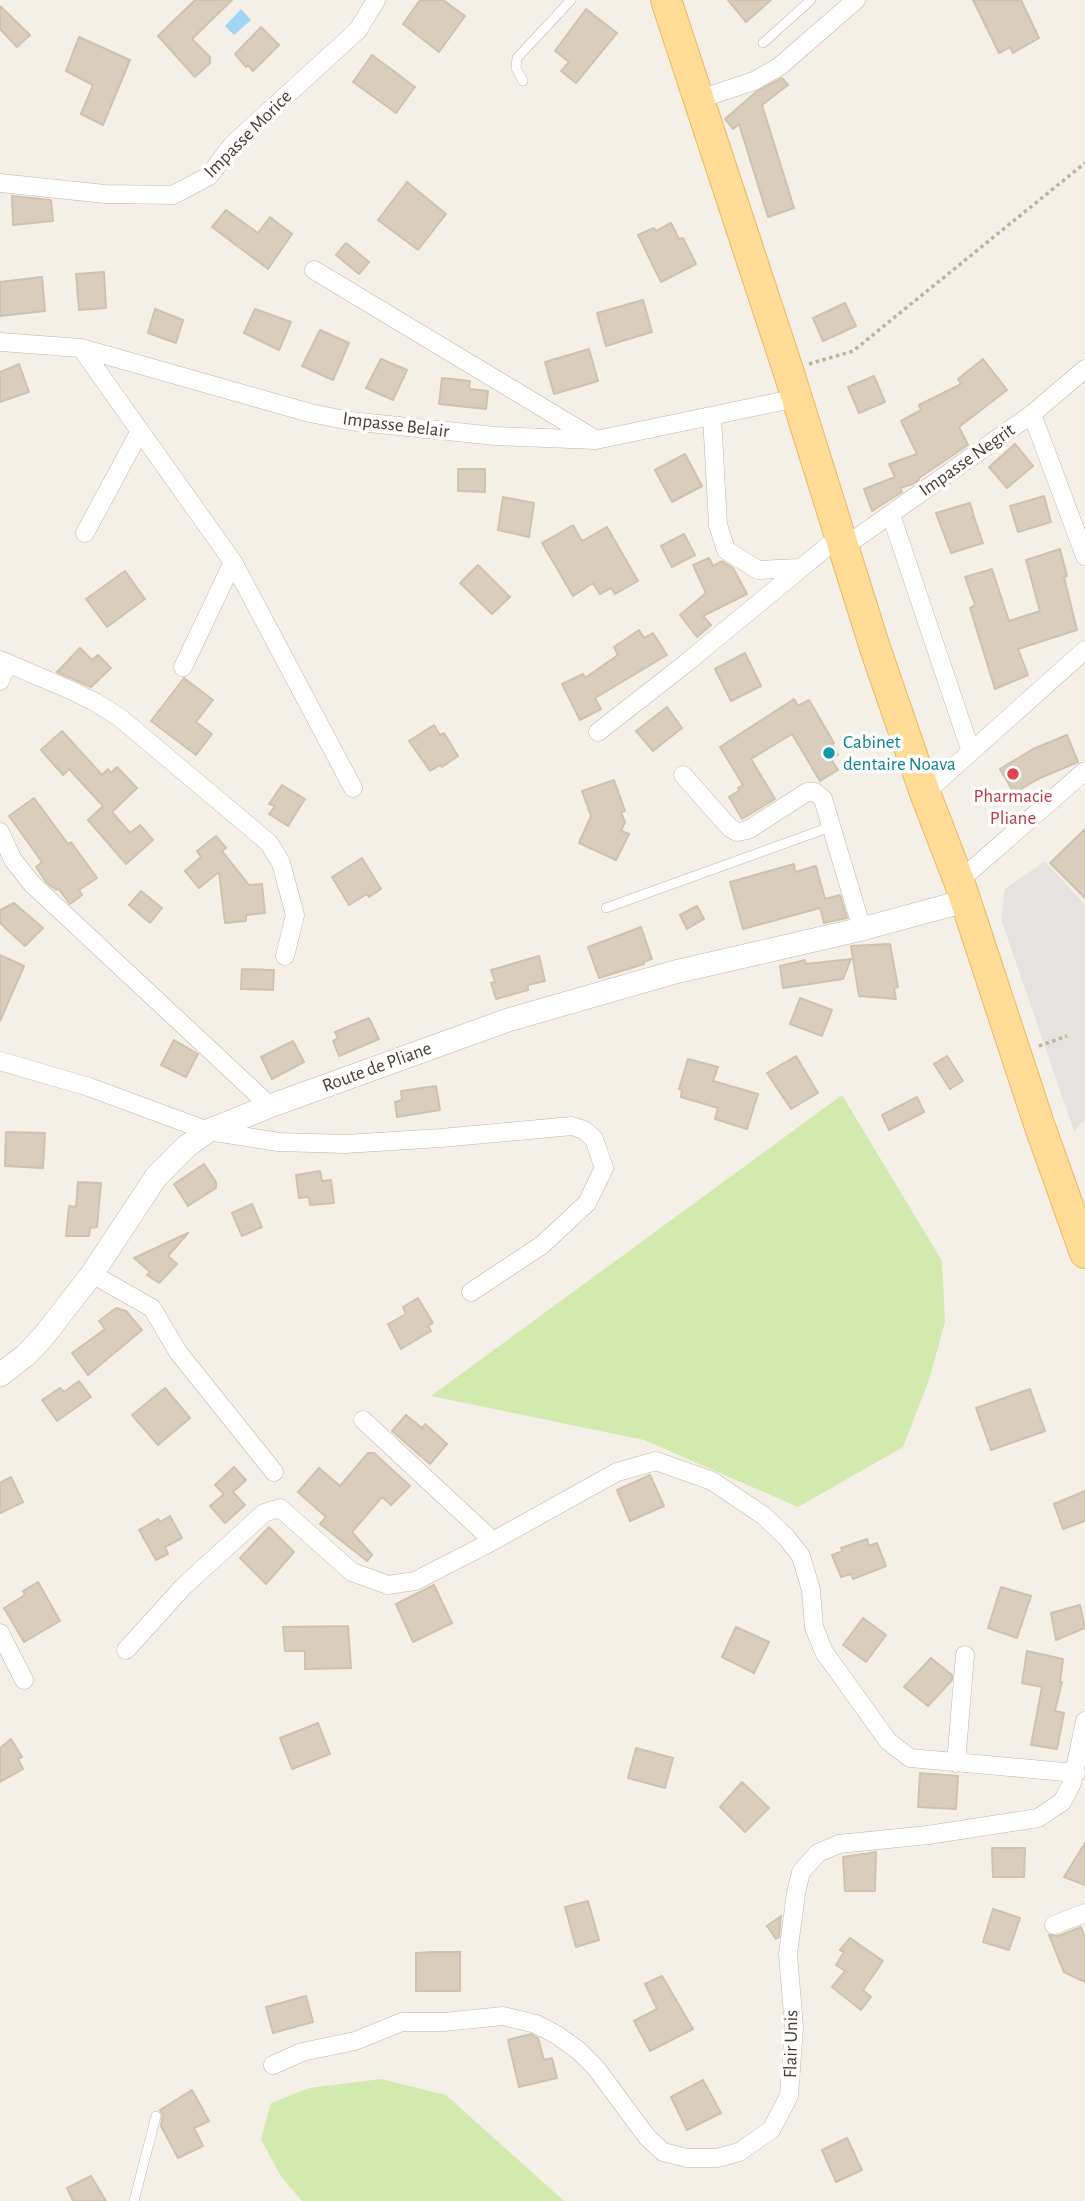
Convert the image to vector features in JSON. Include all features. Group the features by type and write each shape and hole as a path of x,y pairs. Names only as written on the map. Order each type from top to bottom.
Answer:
{"main road":[{"path":"666,0 793,384 875,648 962,891 1085,1253"}],"street":[{"name":"Impasse Morice","path":"0,183 105,194 173,195 209,176 233,144 358,30 376,0"},
{"path":"699,99 754,80 780,66 845,3"},
{"path":"314,270 596,440"},
{"name":"Impasse Belair","path":"0,342 81,348 350,421 495,436 596,440 712,417 793,384"},
{"path":"81,348 233,562 352,788"},
{"name":"Impasse Negrit","path":"598,732 685,664 799,568 891,514 1032,414 1085,369"},
{"path":"1032,414 1085,556"},
{"path":"712,417 718,525 726,550 758,569 799,568"},
{"path":"85,533 140,431"},
{"path":"891,514 971,752"},
{"path":"183,667 233,562"},
{"path":"925,793 1085,650"},
{"path":"0,681 3,662 95,702 119,718 269,843 281,863 295,915 285,956"},
{"path":"962,891 1085,771"},
{"path":"683,775 730,828 737,832 748,830 807,792 815,792 823,799 833,826 862,929"},
{"path":"0,832 13,860 32,884 270,1106"},
{"name":"Route de Pliane","path":"0,1375 26,1355 43,1337 92,1274 156,1177 187,1146 208,1131 508,1020 676,972 862,929 962,891"},
{"path":"0,1061 89,1087 208,1131 279,1142 326,1144 441,1138 572,1126 584,1130 594,1139 604,1168 587,1203 542,1245 471,1292"},
{"path":"92,1274 152,1308 178,1352 274,1472"},
{"path":"363,1420 493,1541"},
{"path":"126,1650 184,1586 264,1513 280,1508 352,1572 388,1585 415,1581 617,1472 656,1461 712,1481 764,1516 786,1537 801,1556 811,1590 814,1627 824,1652 888,1741 910,1758 1076,1773"},
{"path":"0,1633 24,1680"},
{"path":"956,1763 965,1655"},
{"name":"Flair Unis","path":"273,2066 302,2052 355,2041 402,2022 444,2022 503,2016 536,2024 579,2051 596,2068 647,2137 663,2152 687,2158 717,2158 739,2152 771,2130 789,2096 794,2027 788,1954 801,1872 818,1853 839,1844 928,1835 1038,1818 1062,1802 1076,1773 1085,1721"},
{"path":"1054,1925 1085,1913"}],"lane":[{"path":"523,81 516,68 517,58 571,0"},
{"path":"762,43 811,0"},
{"path":"606,908 833,826"},
{"path":"134,2201 156,2116"}],"path":[{"path":"793,384 853,351 1085,163"},
{"path":"1016,1054 1067,1036"}],"green space":[{"path":"842,1095 942,1261 945,1322 929,1380 903,1447 798,1507 644,1440 431,1396"},
{"path":"381,2079 446,2095 564,2201 302,2201 280,2175 261,2139 271,2103 309,2088"}],"shaded area":[{"path":"1045,861 1085,905 1085,1120 1074,1131 1001,919 1005,889"}],"water":[{"path":"241,9 251,20 234,35 225,26"}],"building":[{"path":"195,0 232,0 192,39 210,57 210,63 195,77 158,36"},
{"path":"420,0 443,0 465,16 439,52 403,24"},
{"path":"728,0 771,0 746,22"},
{"path":"973,0 1021,0 1039,38 1013,53 1010,47 999,53"},
{"path":"0,6 30,35 17,47 0,29"},
{"path":"586,9 617,33 576,83 561,71 569,62 555,51"},
{"path":"261,27 279,45 253,71 235,54"},
{"path":"79,37 130,60 103,125 81,114 93,85 66,71"},
{"path":"372,55 415,87 396,113 353,82"},
{"path":"782,78 788,85 762,105 794,208 768,217 739,124 733,129 725,119 756,92"},
{"path":"407,182 446,214 418,250 378,220"},
{"path":"12,196 51,200 53,221 13,225"},
{"path":"226,210 258,233 270,217 292,234 268,269 212,227"},
{"path":"671,223 679,239 683,238 696,264 661,282 638,235 654,228 656,231"},
{"path":"346,243 369,262 359,274 336,255"},
{"path":"104,272 106,308 79,310 76,274"},
{"path":"42,277 45,311 0,316 0,282"},
{"path":"643,300 652,332 606,346 597,313"},
{"path":"845,303 856,326 823,341 813,318"},
{"path":"155,309 183,320 176,343 148,333"},
{"path":"255,309 291,322 279,350 244,333"},
{"path":"320,330 349,343 333,380 302,366"},
{"path":"589,349 598,381 554,394 545,362"},
{"path":"381,359 407,370 393,400 366,388"},
{"path":"983,359 1007,390 959,427 968,445 913,484 900,488 902,492 872,511 864,489 895,477 889,464 917,454 901,421 921,410 919,405 961,384 958,379"},
{"path":"19,364 29,392 0,402 0,372"},
{"path":"874,376 885,402 859,413 848,387"},
{"path":"442,378 470,381 469,389 488,391 486,409 439,404"},
{"path":"1015,444 1033,466 1007,488 989,467"},
{"path":"685,454 702,486 672,502 655,470"},
{"path":"458,469 485,469 485,492 458,491"},
{"path":"1044,496 1051,522 1018,532 1010,506"},
{"path":"503,497 534,503 529,537 498,530"},
{"path":"970,503 974,516 972,518 974,517 983,543 951,553 936,513"},
{"path":"573,525 582,541 607,527 638,581 615,594 611,588 600,594 593,583 573,596 542,543"},
{"path":"684,534 695,555 672,567 661,546"},
{"path":"1060,549 1077,630 1018,649 1028,675 995,689 970,608 975,605 965,577 992,569 1009,621 1040,611 1026,560"},
{"path":"709,558 713,566 722,561 733,568 747,594 703,616 711,625 697,637 680,615 706,593 693,565"},
{"path":"478,565 510,597 492,614 460,583"},
{"path":"125,571 145,599 107,627 86,599"},
{"path":"639,630 644,638 653,633 667,655 595,698 601,709 580,720 562,684 583,674 585,678 618,655 614,647"},
{"path":"80,648 92,660 98,655 111,668 91,687 57,672"},
{"path":"745,653 761,686 731,701 715,669"},
{"path":"184,678 213,700 196,722 212,734 196,755 151,721"},
{"path":"794,699 798,706 809,700 834,743 832,744 838,755 831,759 838,770 820,781 792,734 751,759 775,799 742,819 729,797 743,785 720,747"},
{"path":"667,707 682,728 653,751 636,731"},
{"path":"434,725 440,735 444,733 458,756 442,767 440,765 430,771 409,741"},
{"path":"62,731 102,775 108,769 111,773 117,767 137,788 112,812 130,833 140,825 153,840 126,864 88,820 103,806 69,769 63,775 41,750"},
{"path":"1067,735 1078,762 1040,778 1014,793 1000,769 1033,749"},
{"path":"614,780 625,811 621,812 625,822 621,831 629,834 616,860 579,843 591,816 582,791"},
{"path":"282,785 305,799 288,826 269,814 275,806 269,804"},
{"path":"34,798 97,878 79,890 82,895 70,904 58,888 56,890 46,882 36,867 42,862 9,816"},
{"path":"1085,829 1085,898 1050,863"},
{"path":"216,836 226,848 222,851 249,885 262,884 265,913 246,915 246,921 225,923 219,872 199,888 185,871 201,857 197,851"},
{"path":"362,858 381,889 349,905 332,877"},
{"path":"794,864 795,872 816,866 825,899 840,895 847,918 824,923 820,908 743,929 730,882"},
{"path":"141,891 162,908 150,923 129,905"},
{"path":"14,903 43,928 25,946 0,923 0,910"},
{"path":"697,906 704,919 687,929 680,915"},
{"path":"641,927 652,959 599,978 588,947"},
{"path":"890,944 898,987 894,988 896,999 859,996 851,946"},
{"path":"0,955 24,966 0,1021"},
{"path":"539,956 545,981 528,985 528,990 496,999 491,983 495,982 491,970"},
{"path":"851,959 843,979 783,988 780,966 805,960 806,964"},
{"path":"242,969 274,970 273,990 241,989"},
{"path":"800,998 832,1010 822,1036 790,1024"},
{"path":"369,1018 379,1039 339,1056 333,1041 338,1038 335,1032"},
{"path":"174,1040 198,1054 186,1077 161,1065"},
{"path":"293,1041 304,1062 272,1079 261,1057"},
{"path":"796,1056 818,1093 791,1109 767,1073"},
{"path":"947,1056 963,1081 950,1089 934,1064"},
{"path":"688,1059 718,1067 713,1081 758,1094 747,1129 715,1119 718,1108 681,1097 682,1090 679,1089"},
{"path":"436,1086 440,1110 397,1117 395,1102 402,1100 401,1091"},
{"path":"917,1097 924,1112 889,1130 882,1115"},
{"path":"6,1132 45,1133 43,1168 5,1166"},
{"path":"204,1164 216,1182 216,1188 188,1206 174,1184"},
{"path":"320,1171 322,1181 331,1180 334,1203 310,1205 309,1197 299,1198 296,1175"},
{"path":"78,1182 101,1183 97,1227 90,1228 89,1236 66,1236 69,1206 76,1207"},
{"path":"252,1204 262,1227 242,1236 232,1213"},
{"path":"188,1233 168,1256 177,1264 159,1283 147,1275 150,1272 134,1258"},
{"path":"418,1298 433,1323 428,1326 431,1331 401,1349 388,1324 406,1314 403,1307"},
{"path":"116,1308 126,1311 142,1330 88,1375 72,1353 105,1329 99,1321"},
{"path":"79,1381 91,1397 57,1421 42,1400 60,1388 64,1392"},
{"path":"165,1388 190,1418 158,1445 132,1415"},
{"path":"1030,1389 1045,1431 991,1450 976,1408"},
{"path":"406,1415 422,1428 425,1424 447,1444 430,1464 392,1431"},
{"path":"368,1453 374,1453 410,1486 391,1505 382,1497 352,1532 372,1555 367,1561 320,1524 326,1517 298,1492 319,1468 340,1486"},
{"path":"234,1467 246,1480 233,1492 245,1505 225,1523 210,1506 224,1494 215,1485"},
{"path":"650,1475 664,1506 630,1521 617,1490"},
{"path":"11,1477 23,1502 0,1513 0,1483"},
{"path":"1085,1491 1085,1521 1063,1529 1054,1504"},
{"path":"170,1516 182,1538 165,1547 168,1554 156,1560 139,1530 158,1519 160,1522"},
{"path":"269,1527 294,1552 266,1584 240,1558"},
{"path":"867,1539 869,1546 877,1543 886,1566 853,1579 851,1574 841,1577 832,1555 843,1551 841,1548"},
{"path":"38,1582 60,1621 24,1642 4,1608 25,1595 23,1591"},
{"path":"434,1585 452,1623 413,1642 396,1604"},
{"path":"1001,1587 1031,1596 1017,1638 988,1628"},
{"path":"1080,1605 1085,1628 1056,1640 1051,1613"},
{"path":"863,1618 886,1635 866,1662 843,1645"},
{"path":"348,1626 351,1668 305,1669 305,1651 285,1651 283,1627"},
{"path":"736,1627 769,1642 754,1673 722,1657"},
{"path":"1027,1651 1063,1659 1062,1682 1055,1711 1064,1713 1057,1749 1031,1745 1042,1687 1022,1683"},
{"path":"931,1658 952,1675 952,1680 928,1706 904,1687"},
{"path":"318,1723 330,1754 292,1769 280,1738"},
{"path":"11,1739 22,1757 18,1759 23,1769 0,1782 0,1748"},
{"path":"636,1748 673,1758 665,1788 628,1778"},
{"path":"920,1773 958,1776 956,1809 918,1807"},
{"path":"742,1782 769,1808 745,1832 720,1807"},
{"path":"1085,1843 1085,1885 1064,1877"},
{"path":"992,1848 1025,1848 1024,1877 993,1877"},
{"path":"876,1852 875,1891 845,1891 843,1857"},
{"path":"588,1901 599,1940 576,1947 565,1907"},
{"path":"993,1909 1020,1918 1009,1950 983,1942"},
{"path":"781,1916 779,1937 776,1939 767,1926"},
{"path":"1081,1927 1085,1938 1085,1982 1064,1972 1049,1935 1058,1936"},
{"path":"850,1938 883,1961 863,1990 871,1997 861,2010 832,1987 845,1971 836,1965 844,1952 840,1950"},
{"path":"460,1952 460,1991 416,1991 416,1953"},
{"path":"662,1976 693,2029 650,2051 634,2021 657,2009 645,1984"},
{"path":"306,1996 313,2022 273,2033 266,2007"},
{"path":"531,2034 538,2038 544,2060 552,2058 557,2078 519,2087 508,2040"},
{"path":"703,2080 721,2113 687,2130 671,2097"},
{"path":"192,2090 209,2121 194,2128 203,2146 178,2158 161,2126 163,2115 160,2110"},
{"path":"847,2138 862,2170 836,2182 822,2150"},
{"path":"91,2176 106,2201 73,2201 67,2188"}],"place":[{"name":"Cabinet dentaire Noava","path":"829,753"},
{"name":"Pharmacie Pliane","path":"1013,774"}]}
